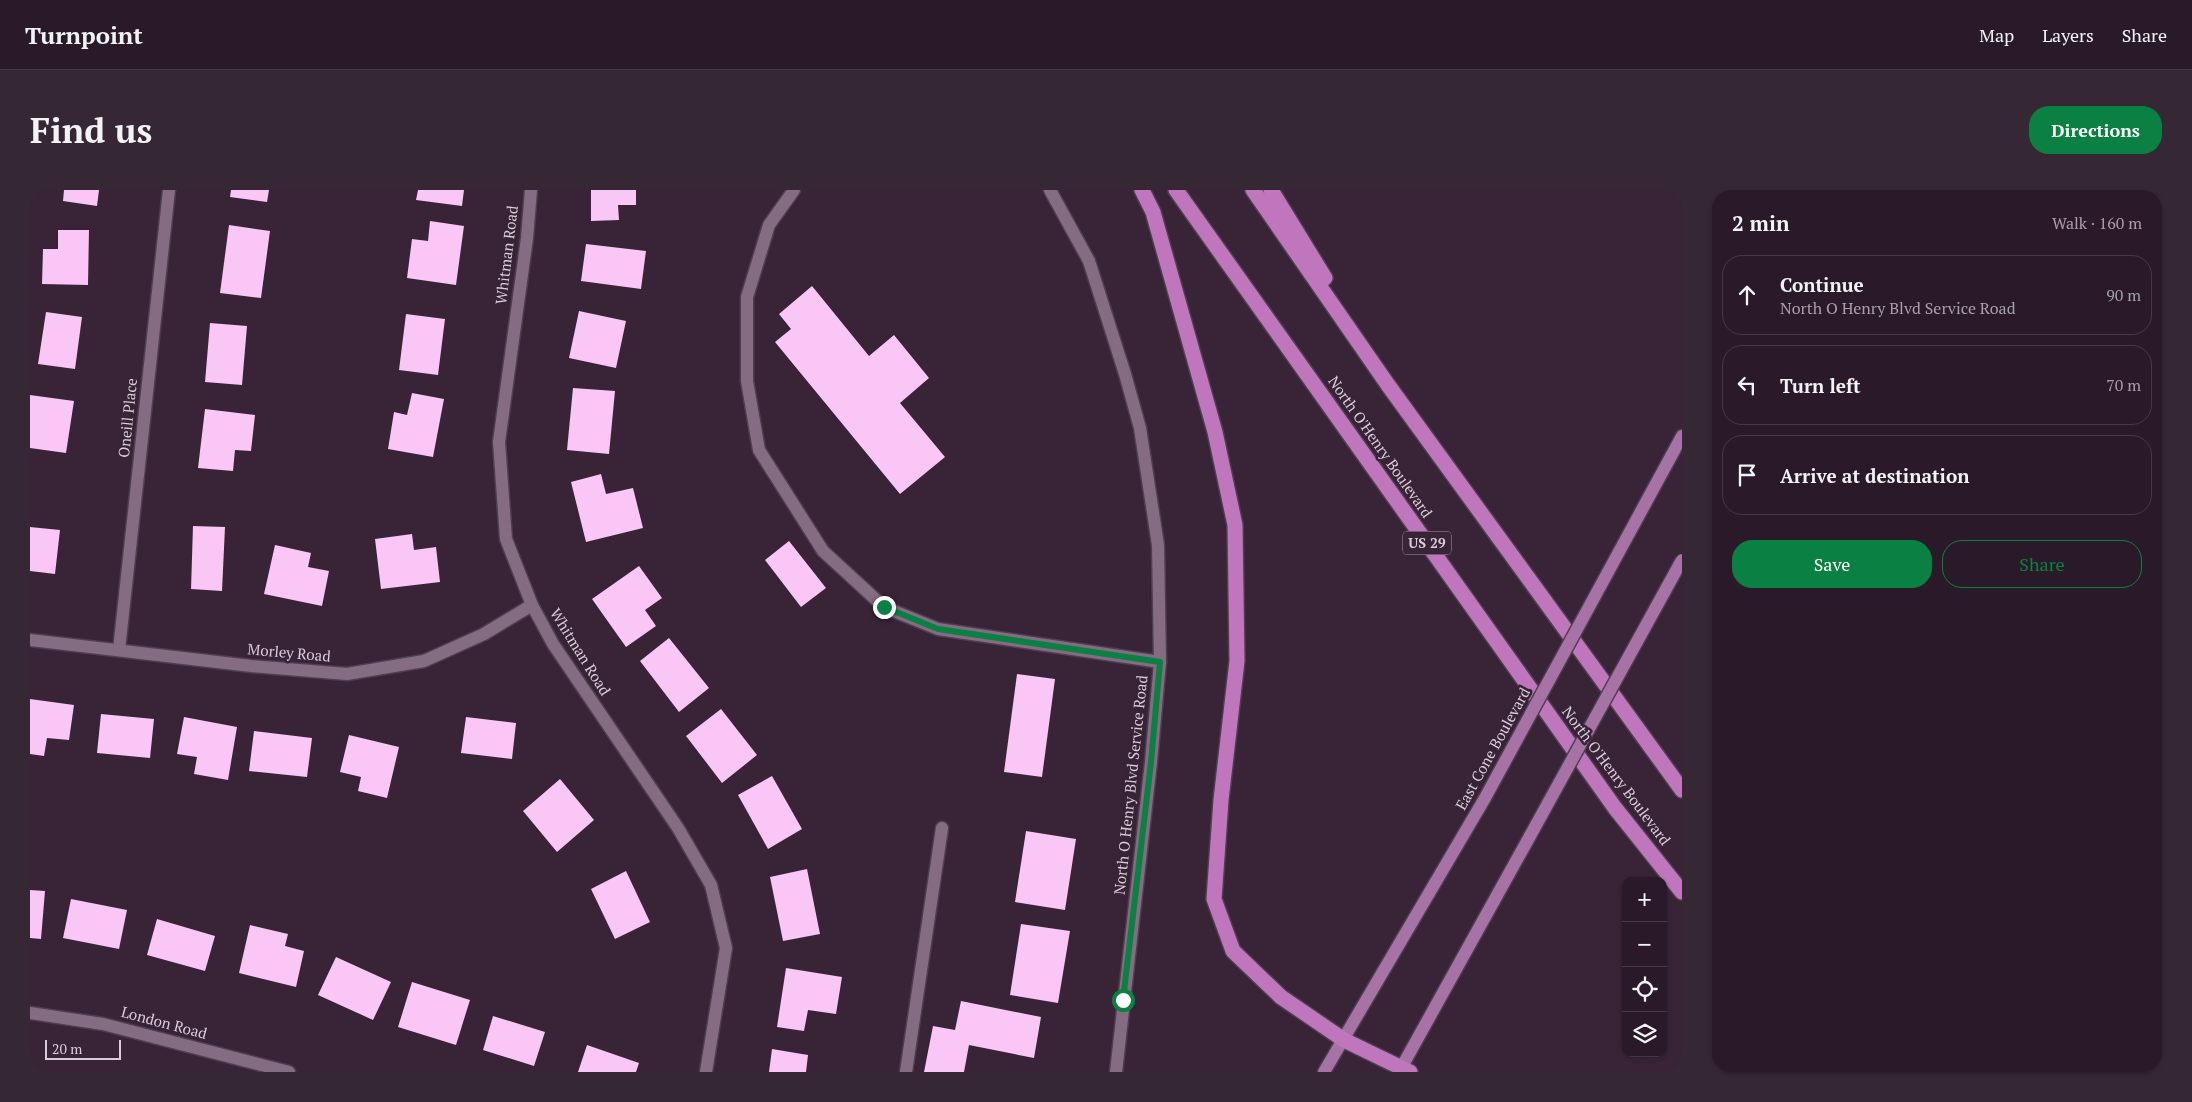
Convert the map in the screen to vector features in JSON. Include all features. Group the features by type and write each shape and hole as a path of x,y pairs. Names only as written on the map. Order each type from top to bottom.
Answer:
{"highway":[{"path":"1142,190 1153,212 1215,432 1235,525 1237,661 1221,800 1214,899 1233,951 1281,997 1344,1040 1403,1071"},
{"name":"North O'Henry Boulevard","path":"1176,190 1609,800 1682,892"},
{"path":"1253,190 1388,385 1682,790"},
{"path":"1271,190 1388,385"}],"main road":[{"name":"East Cone Boulevard","path":"1324,1072 1485,798 1682,436"},
{"path":"1403,1071 1682,560"}],"street":[{"name":"Oneill Place","path":"119,650 170,190"},
{"name":"Whitman Road","path":"531,190 527,238 500,442 506,539 532,605 553,644 678,828 711,885 726,948 706,1072"},
{"path":"794,190 769,225 746,297 747,381 759,450 822,551 884,607 938,629 1160,662"},
{"name":"North O Henry Blvd Service Road","path":"1050,190 1089,261 1140,428 1158,545 1160,662 1151,762 1116,1072"},
{"name":"Morley Road","path":"30,640 250,666 347,674 424,661 484,634 532,605"},
{"path":"906,1072 942,828"},
{"name":"London Road","path":"30,1013 103,1024 289,1072"}],"building":[{"path":"64,190 99,190 97,206 63,201"},
{"path":"231,190 269,190 267,202 230,197"},
{"path":"418,190 464,190 462,206 416,200"},
{"path":"591,190 636,190 636,205 618,205 619,220 591,221"},
{"path":"430,221 464,226 456,285 407,278 412,239 428,241"},
{"path":"229,225 270,231 261,298 220,293"},
{"path":"58,230 89,230 88,285 42,284 43,249 58,249"},
{"path":"586,244 646,251 641,289 581,281"},
{"path":"812,286 869,356 894,335 929,378 900,403 945,457 900,494 775,342 791,329 779,314"},
{"path":"579,311 626,321 616,368 569,358"},
{"path":"46,312 82,317 75,369 38,364"},
{"path":"406,314 445,319 438,375 399,370"},
{"path":"210,323 247,326 242,385 205,382"},
{"path":"573,388 615,391 609,454 567,450"},
{"path":"412,393 444,399 433,457 388,449 394,412 407,415"},
{"path":"30,395 74,401 66,453 30,448"},
{"path":"205,409 255,415 251,451 235,450 233,471 198,468"},
{"path":"601,474 606,494 633,488 643,528 586,542 571,482"},
{"path":"193,526 225,527 222,591 191,589"},
{"path":"30,527 60,530 55,574 30,571"},
{"path":"412,534 414,550 436,547 440,582 381,589 375,539"},
{"path":"789,541 826,588 801,607 765,560"},
{"path":"275,545 311,553 308,567 329,571 322,606 264,594"},
{"path":"639,566 662,598 645,610 656,626 626,647 592,599"},
{"path":"669,638 709,688 679,712 640,661"},
{"path":"1017,674 1055,679 1042,777 1004,772"},
{"path":"30,699 74,705 69,740 47,738 44,756 30,754"},
{"path":"721,709 757,755 722,783 686,736"},
{"path":"101,714 154,719 150,758 97,753"},
{"path":"184,717 237,727 228,780 194,774 197,757 177,754"},
{"path":"466,717 516,723 512,759 461,753"},
{"path":"254,731 312,738 307,777 249,771"},
{"path":"349,735 399,747 387,798 358,791 361,777 340,772"},
{"path":"772,776 802,829 768,849 738,795"},
{"path":"560,779 594,820 557,852 523,811"},
{"path":"1026,831 1076,839 1065,910 1015,902"},
{"path":"807,869 820,934 783,941 770,877"},
{"path":"626,871 650,922 615,939 591,889"},
{"path":"30,890 45,891 41,939 30,938"},
{"path":"71,899 127,910 119,949 63,938"},
{"path":"157,919 215,936 205,971 147,955"},
{"path":"1021,924 1070,931 1058,1003 1010,995"},
{"path":"250,925 288,934 285,946 304,951 296,987 239,973"},
{"path":"336,957 391,982 373,1020 318,995"},
{"path":"786,968 842,977 836,1014 808,1010 804,1031 777,1027"},
{"path":"412,982 470,1000 456,1045 398,1027"},
{"path":"961,1001 1041,1017 1034,1058 969,1045 964,1072 924,1072 933,1026 955,1030"},
{"path":"493,1016 545,1032 534,1066 483,1050"},
{"path":"587,1045 639,1063 636,1072 578,1072"},
{"path":"772,1049 808,1055 806,1072 769,1072"}],"route":[{"path":"884,607 938,629 1160,662 1151,762 1123,1000"}]}
